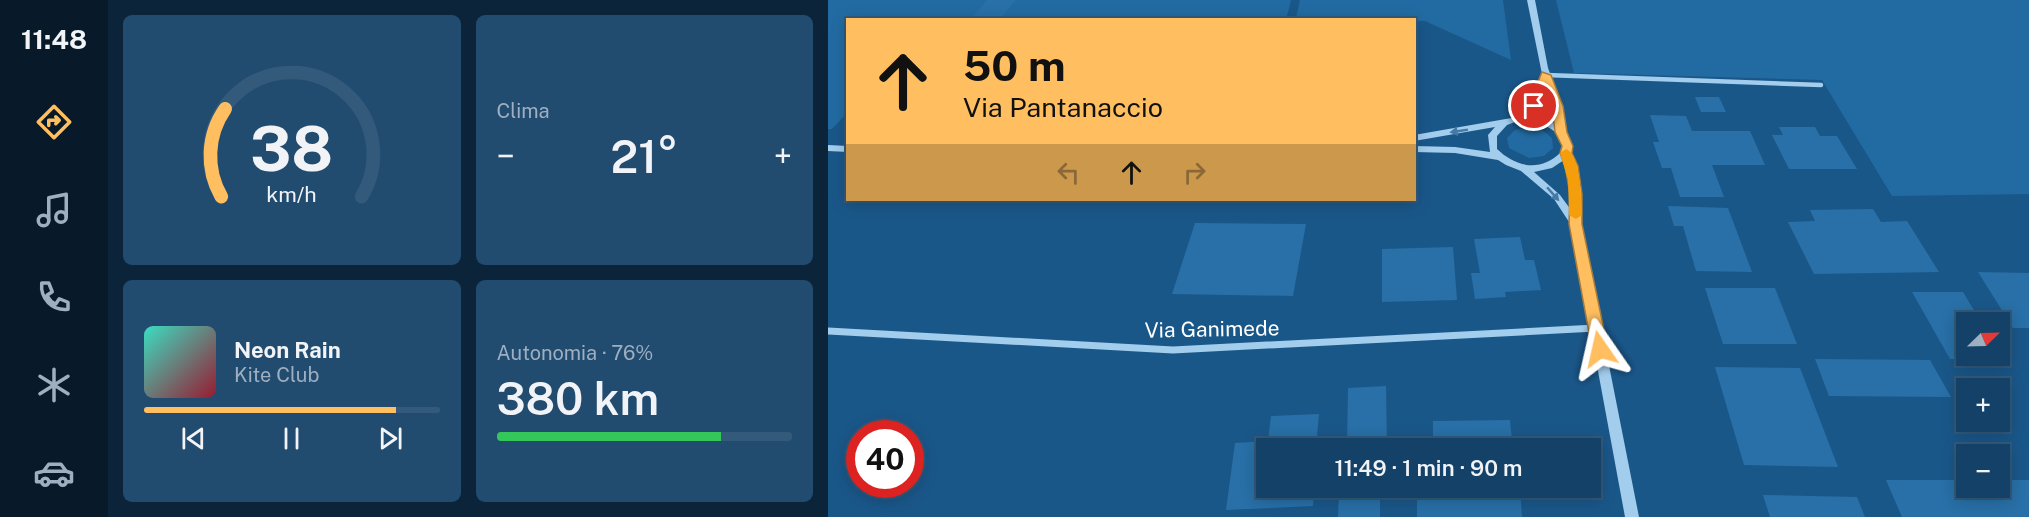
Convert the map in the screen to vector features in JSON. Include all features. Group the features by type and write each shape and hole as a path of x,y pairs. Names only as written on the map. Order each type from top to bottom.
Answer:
{"street":[{"path":"1525,169 1550,166 1566,153 1568,146 1561,132 1558,106 1546,75 1531,0"},
{"path":"1546,75 1821,85"},
{"path":"1526,118 1546,75"},
{"path":"1416,138 1526,118 1546,122 1561,132"},
{"path":"1499,157 1491,142 1492,135 1504,123"},
{"path":"828,148 846,149"},
{"path":"1416,149 1455,150 1499,157 1525,169 1557,197 1576,224"},
{"path":"1566,153 1572,166 1576,194 1576,224 1632,517"},
{"name":"Via Ganimede","path":"828,331 1173,350 1596,328"}],"shaded area":[{"path":"828,0 1291,0 1286,18 846,18 846,114 832,129 828,129"},
{"path":"1300,0 1503,0 1511,60 1425,21 1416,21 1416,18 1296,18"},
{"path":"1556,0 2029,0 2029,194 1892,196 1822,80 1574,73"},
{"path":"1528,127 1542,130 1552,138 1553,148 1544,156 1529,158 1509,148 1507,138 1515,130"}],"building":[{"path":"987,0 1016,0 1001,18 972,18"},
{"path":"1695,97 1719,97 1726,112 1701,112"},
{"path":"1650,115 1686,116 1692,131 1750,131 1765,165 1712,165 1724,197 1680,197 1671,168 1662,168 1653,142 1659,142"},
{"path":"1779,127 1815,127 1820,136 1837,136 1857,169 1789,169 1772,135 1783,135"},
{"path":"1668,206 1728,208 1752,272 1696,271 1683,226 1674,226"},
{"path":"1873,209 1881,222 1907,221 1939,272 1814,274 1788,222 1815,221 1810,210"},
{"path":"1195,223 1306,224 1293,296 1172,294"},
{"path":"1520,237 1525,260 1534,260 1541,290 1505,292 1506,297 1475,299 1471,273 1480,273 1474,239"},
{"path":"1453,247 1457,300 1382,302 1382,249"},
{"path":"1978,272 2029,273 2029,328 2013,328 2010,323 2010,312 2003,312"},
{"path":"1705,288 1775,288 1797,344 1723,344"},
{"path":"1912,292 1963,292 1975,312 1956,312 1956,359 1950,359"},
{"path":"1815,359 1930,360 1951,397 1829,396"},
{"path":"1715,367 1800,368 1838,467 1744,465"},
{"path":"1386,386 1387,438 1347,438 1348,388"},
{"path":"1319,414 1317,438 1268,438 1271,416"},
{"path":"1510,420 1512,438 1433,438 1433,421"},
{"path":"1256,442 1256,498 1313,498 1313,506 1226,510 1235,443"},
{"path":"1886,480 1956,480 1956,498 2010,498 2010,480 2029,480 2029,517 1902,517"},
{"path":"1763,495 1857,497 1865,517 1770,517"},
{"path":"1339,498 1380,498 1380,517 1338,517"},
{"path":"1417,498 1521,498 1522,517 1417,517"}],"slow traffic":[{"path":"1566,153 1572,166 1576,215"}],"route":[{"path":"1534,106 1546,75 1558,106 1561,132 1566,139 1568,146 1566,153 1572,166 1576,194 1576,224 1600,349"}]}
